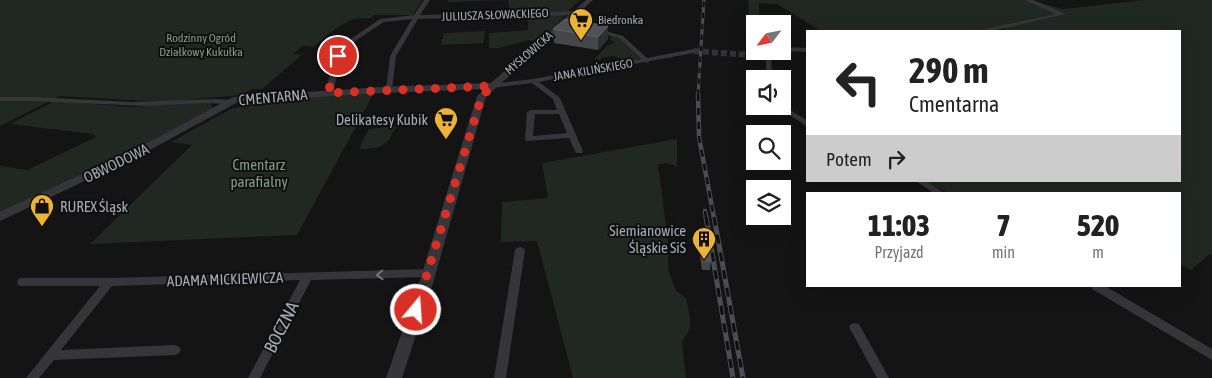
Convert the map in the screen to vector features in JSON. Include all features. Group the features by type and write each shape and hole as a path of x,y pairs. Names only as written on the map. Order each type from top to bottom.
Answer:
{"street":[{"path":"389,89 393,56 427,0"},
{"name":"MYSŁOWICKA","path":"394,378 482,96 566,26 575,13 590,0"},
{"path":"990,30 1062,14 1028,0"},
{"name":"JULIUSZA SŁOWACKIEGO","path":"328,93 336,60 353,40 382,20 416,17 575,13"},
{"path":"593,30 621,37 647,61"},
{"path":"791,49 806,50"},
{"name":"JANA KILIŃSKIEGO","path":"492,86 533,81 694,51"},
{"path":"533,81 556,98 579,151"},
{"name":"CMENTARNA","path":"55,99 131,104 212,100 228,102 245,98 389,89 492,86"},
{"path":"0,99 55,99"},
{"name":"OBWODOWA","path":"0,217 144,149 228,102"},
{"path":"563,112 531,112 529,139 572,135"},
{"path":"791,113 806,124"},
{"path":"922,182 939,192"},
{"path":"500,378 520,250"},
{"name":"ADAMA MICKIEWICZA","path":"22,282 109,282 428,273"},
{"name":"BOCZNA","path":"254,378 307,277"},
{"path":"32,378 109,282"},
{"path":"1098,287 1212,355"},
{"path":"855,327 882,378"},
{"path":"50,355 175,350"}],"green space":[{"name":"Rodzinny Ogród Działkowy Kukułka","path":"0,0 422,0 413,15 375,15 368,18 355,19 338,27 314,47 302,46 293,54 302,55 262,89 253,89 240,95 164,102 60,96 0,126"},
{"path":"448,0 508,0 448,2"},
{"path":"508,0 580,0 568,11 510,12"},
{"path":"748,0 1030,0 1063,9 1144,0 1212,0 1212,255 1210,254 1191,270 1181,265 1181,192 946,192 929,182 1181,182 1181,30 1002,30 1006,29 1002,27 983,30 819,30 777,4 759,3 759,15 749,15"},
{"path":"522,15 566,15 539,42 528,40 499,48 489,48 489,33 528,30 528,21"},
{"path":"485,31 483,43 441,45 444,33"},
{"path":"609,35 617,36 640,59 619,63 618,60 622,59 613,56 600,58 601,60 594,59 608,45 615,43 610,39"},
{"name":"Cmentarz parafialny","path":"374,93 297,235 90,244 192,145 171,142 231,109 266,100"},
{"path":"55,101 131,107 210,102 213,108 129,155 0,213 0,166 27,170 96,137 93,134 10,124"},
{"path":"396,126 386,143 378,147 359,149 369,129"},
{"path":"677,139 677,166 667,163 658,165 668,241 668,269 676,291 686,298 690,318 690,329 682,342 686,378 573,378 537,241 501,242 502,202 548,198 542,163"}],"building":[{"path":"565,19 608,26 598,37 553,29"},
{"path":"700,241 708,241 711,261 703,261"}],"tunnel":[{"path":"694,51 746,55"}],"railway":[{"path":"698,95 704,0"},
{"path":"698,95 699,137 714,218"},
{"path":"705,211 706,218"},
{"path":"706,217 733,378"},
{"path":"714,217 743,378"}],"place":[{"name":"Biedronka","path":"581,41"},
{"name":"Delikatesy Kubik","path":"446,140"},
{"name":"RUREX Śląsk","path":"42,227"},
{"name":"Siemianowice Śląskie SiS","path":"704,260"}],"route":[{"path":"338,56 328,93 492,86 482,96 416,310"}]}
